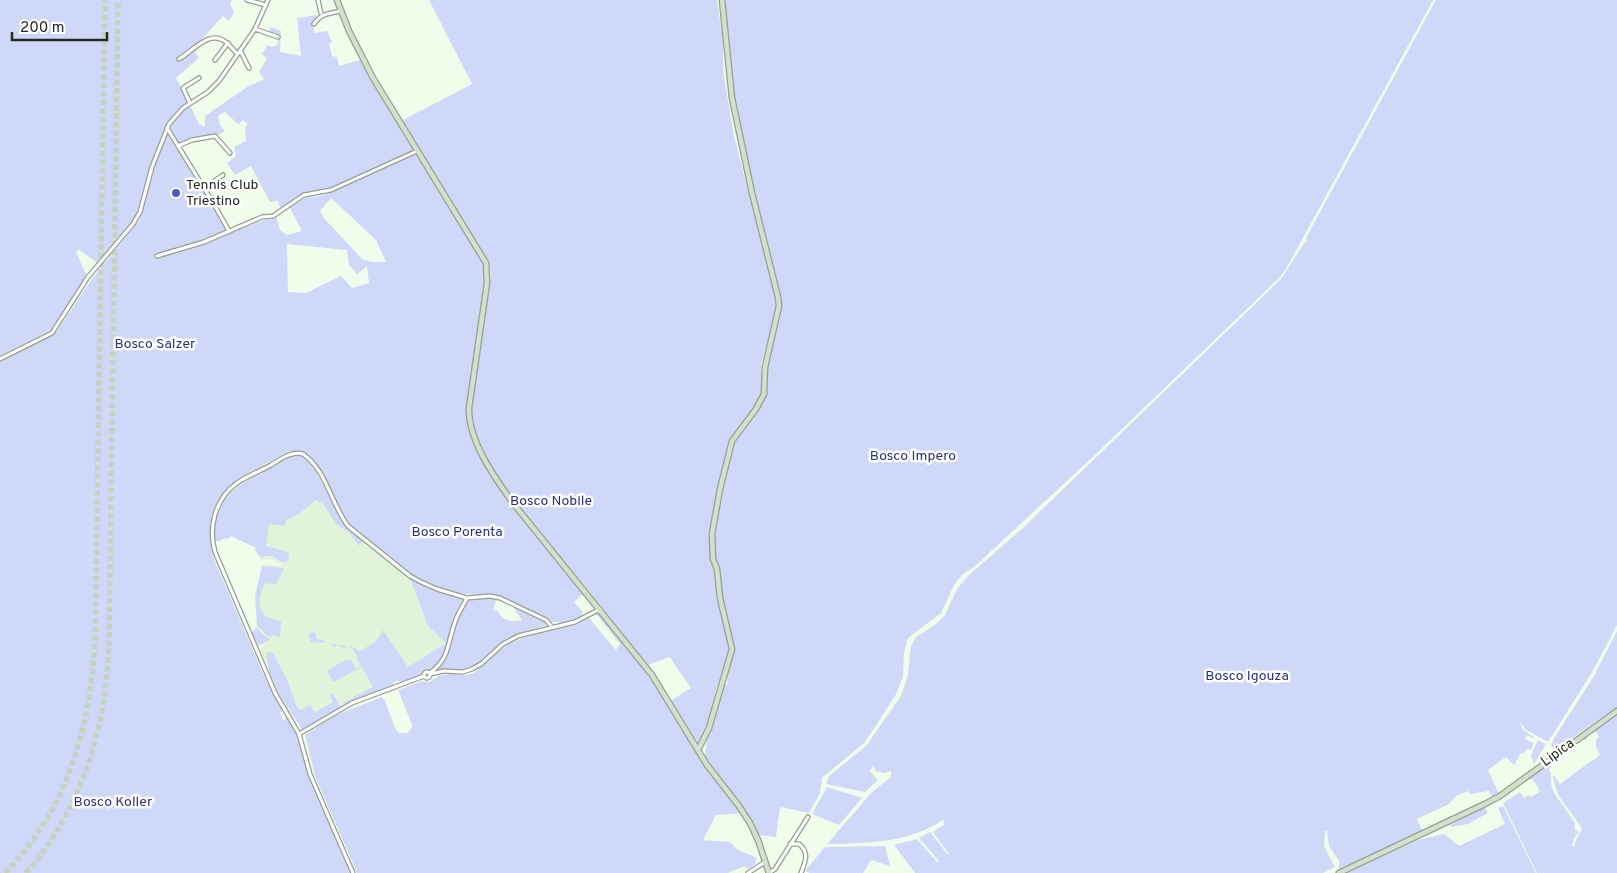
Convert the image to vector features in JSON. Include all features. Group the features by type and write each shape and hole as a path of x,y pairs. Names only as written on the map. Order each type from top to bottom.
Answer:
{"main road":[{"path":"337,0 373,78 486,264 487,283 469,408 472,433 492,472 513,503 652,675 711,771 740,806 750,823 769,873"},
{"path":"698,750 710,722 732,649 720,598 717,569 712,559 712,534 720,489 732,442 756,409 764,394 765,367 779,306 732,98 722,0"},
{"name":"Lipica","path":"1339,873 1452,821 1500,796 1617,711"}],"street":[{"path":"247,0 266,5"},
{"path":"0,359 52,332 88,277 134,224 140,212 150,172 167,128 190,103 216,84 255,29 268,0"},
{"path":"318,0 321,13"},
{"path":"314,24 317,19 325,14 341,11"},
{"path":"255,29 278,36"},
{"path":"179,59 205,39 219,39 228,44 238,54"},
{"path":"215,60 228,44"},
{"path":"240,50 249,68"},
{"path":"190,103 184,88 199,78"},
{"path":"167,128 229,231"},
{"path":"178,146 192,140 215,136 230,153"},
{"path":"157,256 204,242 262,217 273,216 304,195 331,190 417,151"},
{"path":"204,188 223,175"},
{"path":"353,873 310,774 299,734 275,693 212,543 214,517 220,502 228,491 240,481 295,453 305,455 316,468 329,489 341,516 352,530 415,579 437,589 467,598 490,596 500,598 548,622 552,627"},
{"path":"430,674 446,655 456,618 467,598"},
{"path":"299,734 352,703 424,676 425,673 462,672 472,669 510,640 530,632 581,619 600,609"},
{"path":"769,873 775,869 808,816"},
{"path":"790,844 799,844 805,850 806,859 801,873"},
{"path":"748,873 766,862"}],"shaded area":[{"path":"316,500 323,504 336,524 349,533 358,546 363,540 410,578 428,625 446,643 408,667 382,631 375,642 360,651 355,648 373,687 344,703 341,707 334,693 333,702 314,712 301,710 297,707 290,688 266,658 266,664 260,649 265,644 258,646 270,641 256,628 257,626 269,637 280,625 279,620 273,620 263,614 259,605 262,586 268,583 283,568 262,566 261,564 283,565 271,559 261,560 260,557 272,556 282,562 288,552 265,546 269,523 284,526 287,520 299,514"}],"green space":[{"path":"0,0 232,0 230,3 234,13 229,21 223,16 202,39 177,59 180,62 200,45 195,53 199,58 176,78 188,102 167,124 162,134 147,177 139,212 135,219 98,264 79,249 76,252 87,276 51,330 0,356"},
{"name":"Bosco Nobile","path":"429,0 717,0 723,41 723,71 734,136 775,295 776,313 761,365 762,393 750,415 728,443 710,535 711,560 715,569 718,600 730,646 716,689 709,719 697,746 670,701 691,688 670,657 648,665 505,490 481,449 473,428 471,405 491,276 489,262 401,121 472,84"},
{"name":"Bosco Impero","path":"724,0 1433,0 1280,277 1098,452 974,567 963,574 954,585 941,613 908,638 904,653 903,677 895,696 865,742 822,778 820,793 809,813 780,807 776,837 758,835 747,814 705,756 707,734 721,687 727,684 728,681 726,674 733,649 714,553 713,537 720,494 734,442 759,410 766,393 767,367 780,317 780,293 740,132 731,79"},
{"name":"Bosco Igouza","path":"1436,0 1617,0 1617,625 1591,674 1548,742 1526,730 1519,721 1523,730 1534,737 1527,735 1525,739 1534,743 1531,750 1528,748 1520,754 1514,765 1506,757 1488,770 1499,794 1493,797 1489,791 1470,794 1468,791 1456,796 1449,804 1417,819 1423,832 1339,869 1339,861 1329,846 1327,831 1325,831 1324,846 1335,867 1323,873 915,873 894,845 917,839 938,863 939,861 919,838 930,832 948,855 933,832 945,824 943,820 930,828 888,840 827,844 872,792 891,777 891,771 884,773 875,771 874,765 870,771 878,780 865,792 826,784 829,776 866,746 901,696 908,675 911,646 916,637 935,625 945,615 957,589 968,576 1024,527 1281,279 1305,242 1308,242 1307,236"},
{"path":"317,15 312,24 315,33 327,31 332,42 329,44 332,56 337,57 339,66 360,60 414,151 332,187 303,194 281,209 278,201 270,202 251,166 235,175 227,163 236,156 234,147 246,141 245,128 248,124 243,120 238,124 225,112 218,116 220,125 225,131 217,136 200,138 199,135 179,144 169,128 190,105 199,124 205,127 205,116 247,87 264,79 259,72 267,59 262,54 267,45 271,47 277,45 279,35 269,32 271,27 281,31 280,52 301,56 297,18"},
{"path":"167,134 214,207 226,231 204,241 156,256 157,258 205,243 276,216 280,230 287,235 302,231 290,208 305,198 321,196 343,187 415,153 483,262 485,275 467,403 469,430 503,493 584,593 574,602 583,612 580,618 565,623 553,622 498,595 475,595 444,591 414,576 352,528 344,518 327,481 305,453 298,451 289,452 254,470 227,490 217,503 212,518 210,537 214,559 263,674 282,711 280,713 283,720 287,718 299,739 309,776 351,873 0,873 0,362 57,331 94,276 140,220 152,172","holes":["331,198 376,240 386,262 372,262 362,259 324,218 320,211","287,244 347,250 349,265 357,274 367,266 369,283 352,288 341,276 306,293 288,292"]},
{"path":"303,456 315,470 344,524 363,540 359,546 349,533 336,524 323,504 316,500 299,514 287,520 284,526 269,524 266,546 288,552 289,559 286,562 282,562 272,556 260,557 255,550 256,548 231,536 218,542 215,540 214,528 216,517 228,495 247,480 291,457"},
{"path":"262,566 284,568 276,585 268,583 263,586 260,599 263,613 267,617 281,621 278,638 274,635 269,637 257,626 255,596"},
{"path":"410,578 439,592 464,597 465,601 453,624 444,658 431,671 425,671 418,677 402,683 395,681 393,687 344,705 343,703 373,687 362,667 333,682 327,671 347,660 351,660 356,669 361,666 358,660 356,661 358,658 352,647 360,651 375,642 383,630 408,667 446,643 428,626"},
{"path":"497,598 493,610 498,611 505,619 512,621 522,620 515,608 546,622 546,625 515,636 499,645 477,665 467,669 449,669 434,672 444,662 449,653 457,621 464,606 470,599"},
{"path":"599,612 646,670 708,771 742,813 716,815 703,840 730,842 738,850 757,858 754,865 748,869 744,866 728,873 357,873 315,776 305,735 334,716 381,697 384,699 396,730 399,733 408,732 412,725 398,690 422,681 429,682 439,676 474,673 512,642 532,635 576,625 589,618 616,650 620,644 597,615 595,616"},
{"path":"256,628 270,640 258,646 252,632"},
{"path":"312,631 316,634 317,639 346,646 345,648 336,645 336,648 325,641 324,643 311,642 308,636"},
{"path":"1617,631 1617,707 1555,750 1551,747 1553,740 1594,676"},
{"path":"267,653 273,653 287,680 297,707 301,710 310,705 315,712 333,702 330,695 333,693 341,707 302,730 274,683 267,663"},
{"path":"1617,714 1617,873 1537,873 1503,803 1520,792 1524,798 1529,795 1531,797 1539,792 1532,779 1528,778 1549,763 1554,793 1575,823 1575,830 1579,832 1574,838 1572,846 1574,847 1582,829 1556,790 1553,774 1560,784 1596,759 1600,754 1596,747 1596,740 1599,737 1596,731 1588,736 1586,741 1584,739"},
{"path":"1538,740 1546,744 1534,764 1531,755"},
{"path":"827,787 862,798 839,825 812,814"},
{"path":"1503,806 1536,873 1346,873 1418,840 1444,834 1459,846 1505,824 1498,808"},
{"path":"1485,807 1488,813 1468,824 1451,827 1450,825"},
{"path":"885,846 890,866 871,860 863,873 810,873 805,871 825,847"}],"tunnel":[{"path":"5,873 27,848 45,822 60,794 72,766 81,736 88,705 92,673 95,641 105,0"},
{"path":"26,873 40,856 65,817 84,776 97,733 107,676 118,0"}],"place":[{"name":"Tennis Club Triestino","path":"176,193"}],"park label":[{"name":"Bosco Salzer","path":"155,344"},
{"name":"Bosco Porenta","path":"457,532"},
{"name":"Bosco Koller","path":"113,802"}]}
